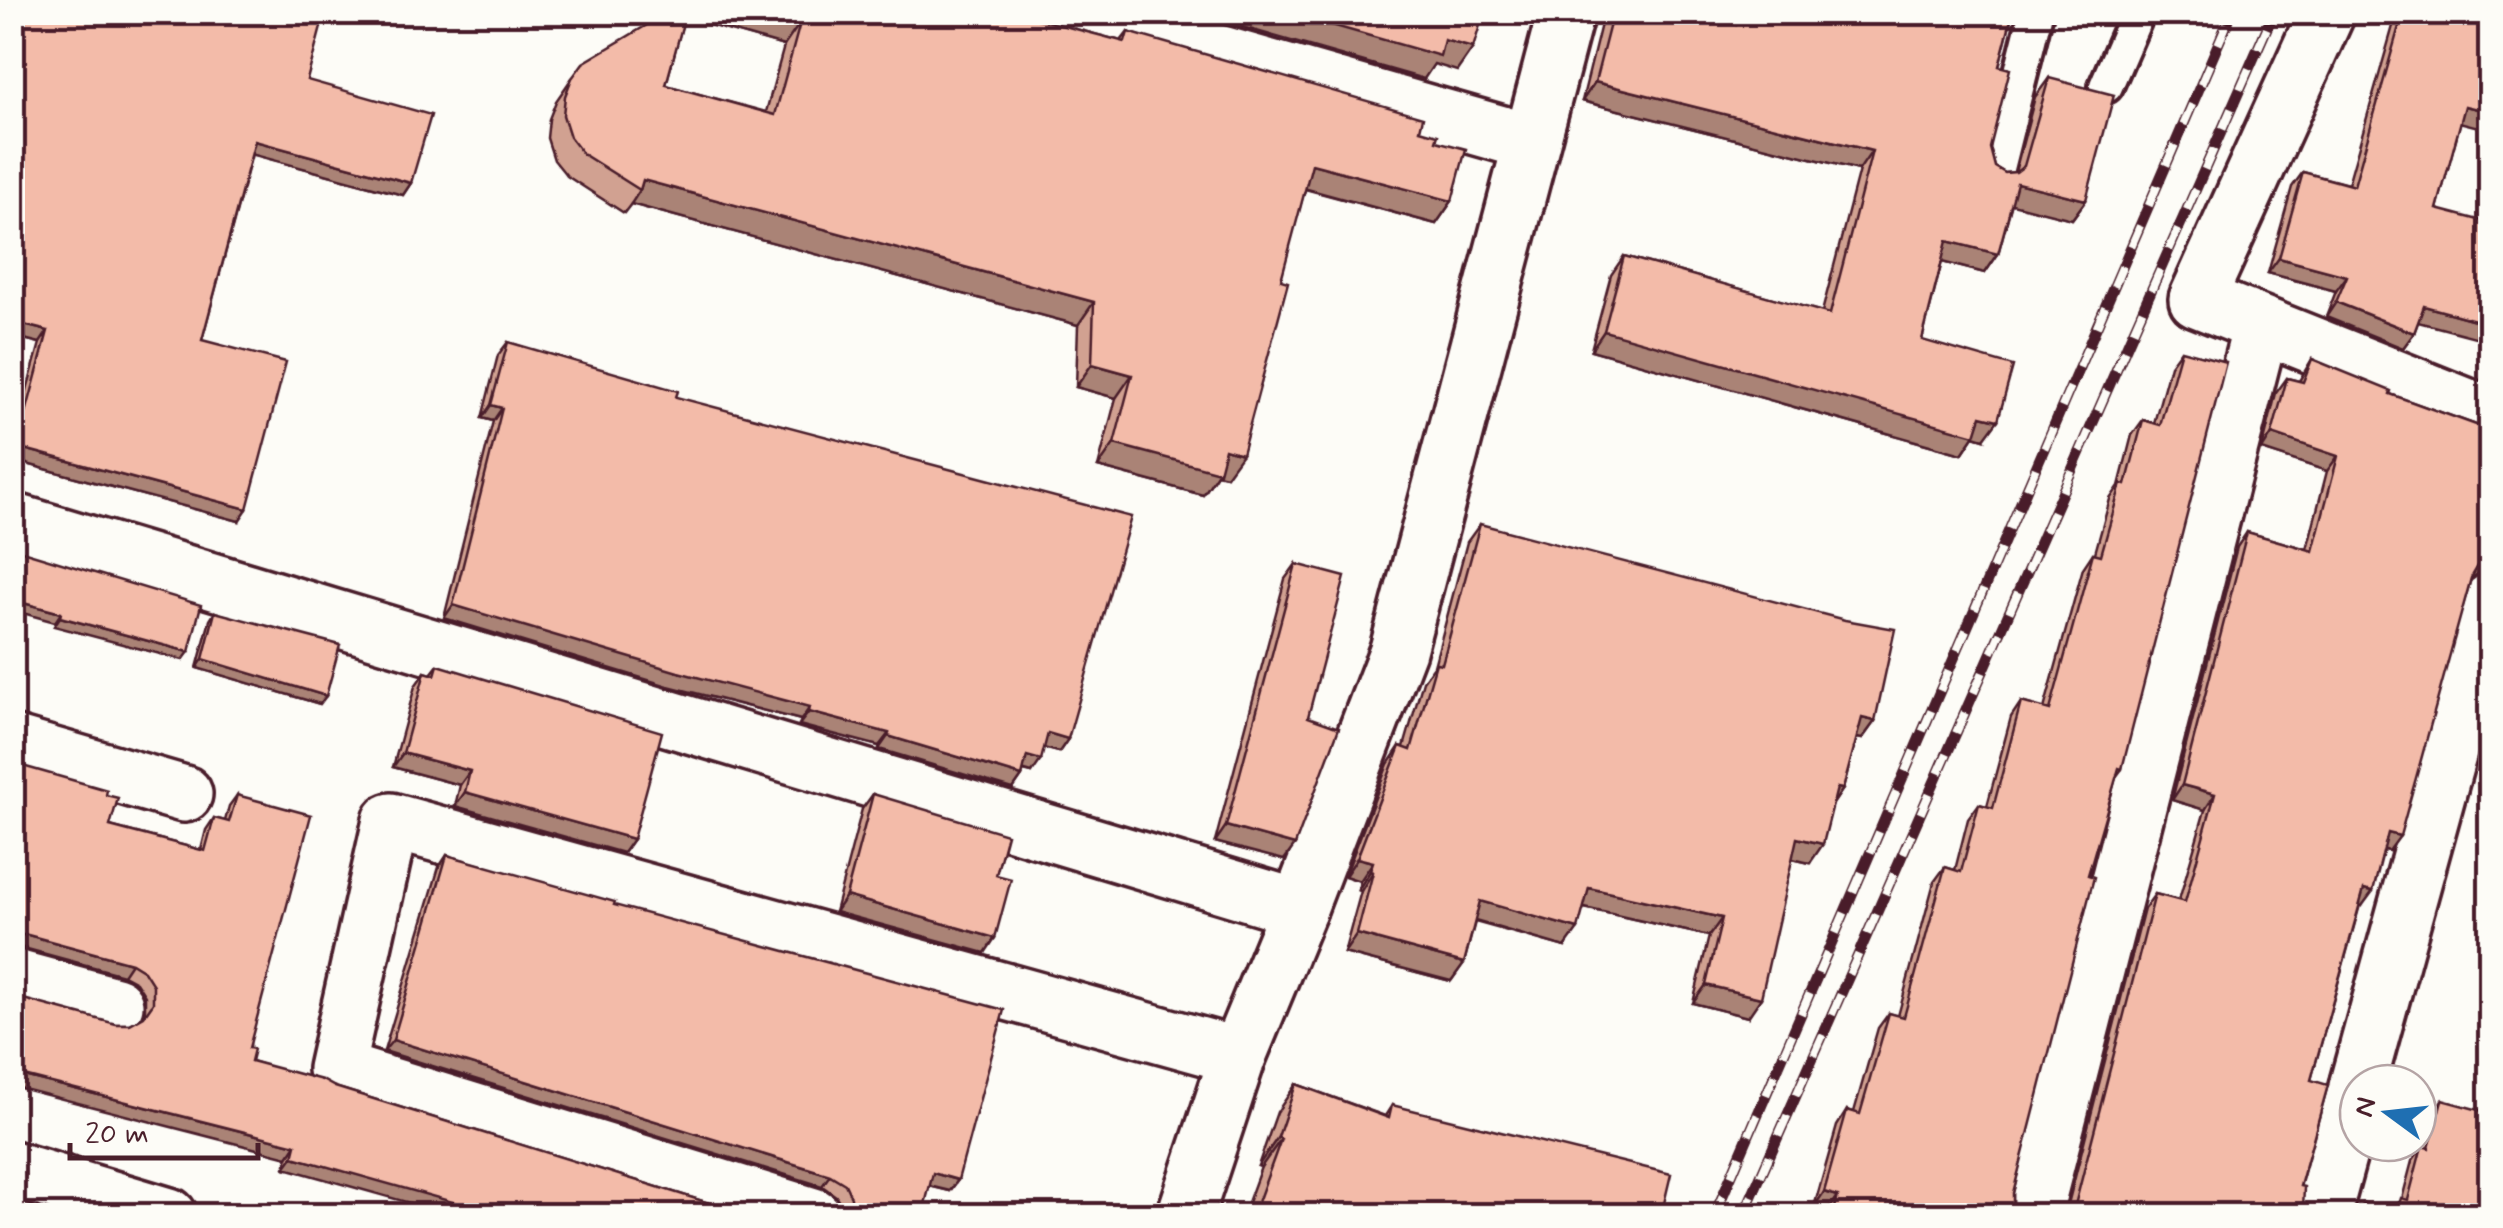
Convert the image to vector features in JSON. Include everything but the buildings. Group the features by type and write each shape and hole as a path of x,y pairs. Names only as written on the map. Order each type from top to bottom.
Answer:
{"street":[{"path":"1074,12 1530,142"},
{"path":"1185,1216 1238,1056 1398,650 1566,12"},
{"path":"2327,12 2197,299 2490,416"},
{"path":"2033,1216 2261,326"},
{"path":"12,521 1299,908"},
{"path":"2364,1063 2490,602"},
{"path":"12,744 184,794"},
{"path":"813,1216 336,1070 391,820 1238,1056"},
{"path":"12,978 115,1005"},
{"path":"2322,1216 2338,1157"},
{"path":"39,1189 168,1216"}],"lane":[{"path":"1996,172 2036,12"},
{"path":"2106,86 2138,12"}],"railway":[{"path":"1714,1216 2232,12"},
{"path":"1743,1216 2274,12"}]}
